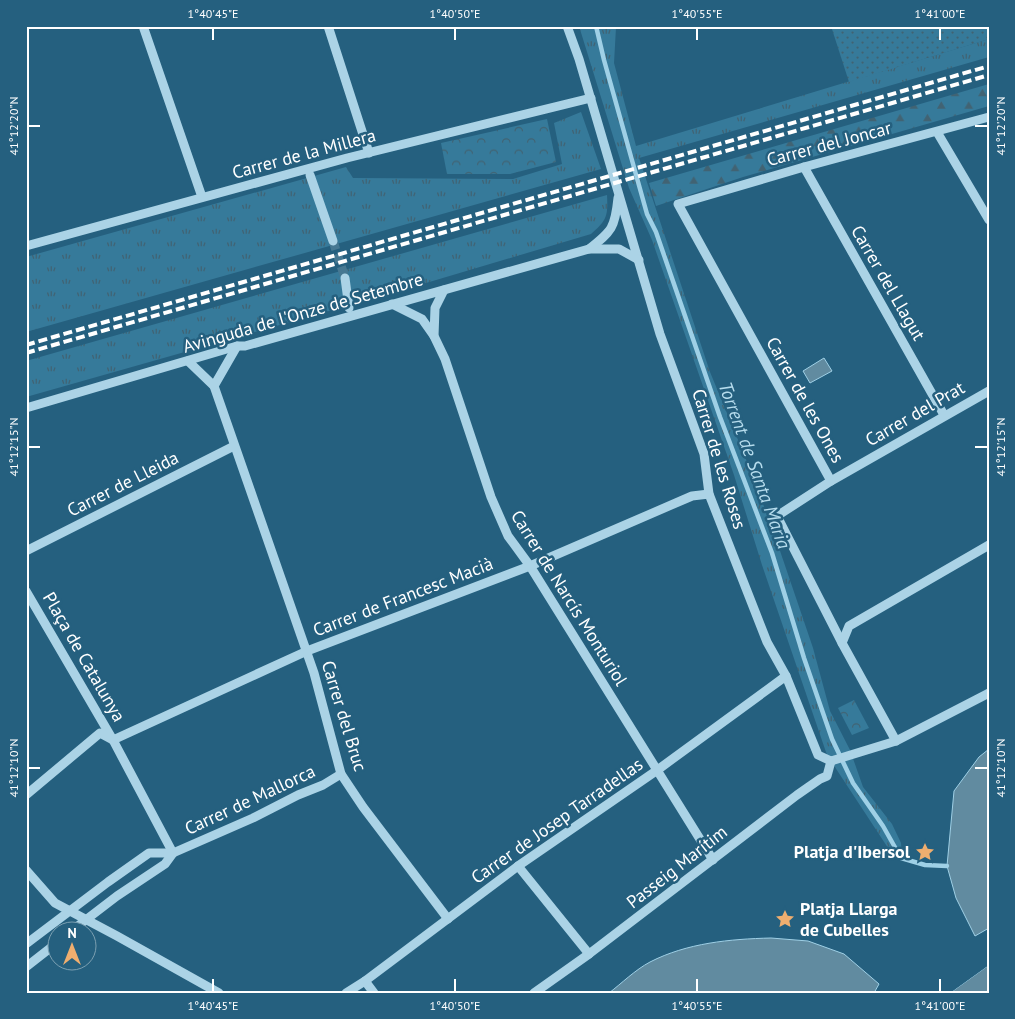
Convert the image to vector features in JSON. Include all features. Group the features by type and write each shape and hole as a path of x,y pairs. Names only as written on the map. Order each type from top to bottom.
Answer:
{"street":[{"path":"143,26 202,197"},
{"path":"328,26 369,153"},
{"name":"Carrer de les Roses","path":"567,26 591,98 660,334 704,454 709,494 767,642 786,676 818,755 833,760"},
{"name":"Carrer de la Millera","path":"26,246 348,158 591,98"},
{"name":"Carrer del Joncar","path":"678,204 804,167 989,117"},
{"path":"937,132 989,220"},
{"name":"Carrer del Llagut","path":"804,167 944,415"},
{"path":"310,175 333,241"},
{"name":"Avinguda de l'Onze de Setembre","path":"589,249 609,233 616,216 619,193"},
{"name":"Carrer de les Ones","path":"678,204 831,481 777,516 842,643 896,741"},
{"name":"Avinguda de l'Onze de Setembre","path":"26,408 237,346 245,346 589,249 619,249 639,260"},
{"path":"345,278 349,308"},
{"name":"Carrer de Narcís Monturiol","path":"434,336 435,308 444,290"},
{"name":"Carrer de Narcís Monturiol","path":"392,304 422,319 434,336 444,359 491,497 508,536 530,566 713,860"},
{"path":"214,386 237,346"},
{"name":"Carrer del Bruc","path":"188,361 214,386 307,651 341,774 363,807 448,919"},
{"name":"Carrer del Prat","path":"831,481 989,391"},
{"name":"Carrer de Lleida","path":"26,551 234,446"},
{"name":"Carrer de Francesc Macià","path":"113,740 307,651 530,566 692,496 709,494"},
{"path":"842,643 849,626 989,545"},
{"name":"Plaça de Catalunya","path":"26,591 113,740 173,853"},
{"path":"831,620 849,626"},
{"name":"Carrer de Josep Tarradellas","path":"346,993 518,866 656,771 786,676"},
{"path":"833,760 896,741 989,693"},
{"name":"Plaça de Catalunya","path":"26,795 100,733 113,740"},
{"name":"Passeig Marítim","path":"534,993 589,954 796,795 826,776 833,760"},
{"name":"Carrer de Mallorca","path":"26,944 149,853 173,853 253,818 298,795 322,786 341,774"},
{"name":"Carrer de Mallorca","path":"86,921 117,896 166,864 173,853"},
{"path":"518,866 589,954"},
{"path":"26,870 55,903 219,993"},
{"path":"26,967 48,950"},
{"path":"365,980 374,993"}],"green space":[{"path":"579,26 616,27 614,63 636,146 989,39 989,57 639,158 710,372 752,474 777,542 813,648 830,711 850,750 863,787 892,824 901,843 902,860 892,854 827,755 762,565 734,475 652,240 629,188"},
{"path":"831,26 989,26 989,39 849,82"},
{"path":"989,84 989,106 743,177 656,206 649,183"},
{"path":"581,112 601,169 26,332 26,257 346,167 353,178 513,179 562,164 554,123"},
{"path":"547,119 556,162 510,174 447,174 441,143"},
{"path":"607,195 607,213 600,225 591,234 389,294 26,397 26,361"},
{"path":"854,700 869,728 852,735 838,708"}],"shaded area":[{"path":"824,358 832,371 810,383 803,371"},
{"path":"989,749 989,928 975,936 956,898 947,866 954,791 979,757"},
{"path":"771,938 808,941 844,954 879,984 874,993 609,993 644,965 679,950 724,941"},
{"path":"989,965 989,993 950,993"}],"pier":[{"path":"989,963 989,965 950,993 947,993"}],"waterway":[{"name":"Torrent de Santa Maria","path":"596,26 647,214 656,232 720,417 772,553 804,658 832,739 853,783 883,826 901,858 925,865 947,866"}],"tunnel":[{"path":"333,241 345,278"}],"railway":[{"path":"26,345 989,66"},
{"path":"26,353 989,75"}],"place":[{"name":"Platja d'Ibersol","path":"925,852"},
{"name":"Platja Llarga de Cubelles","path":"785,919"}]}
